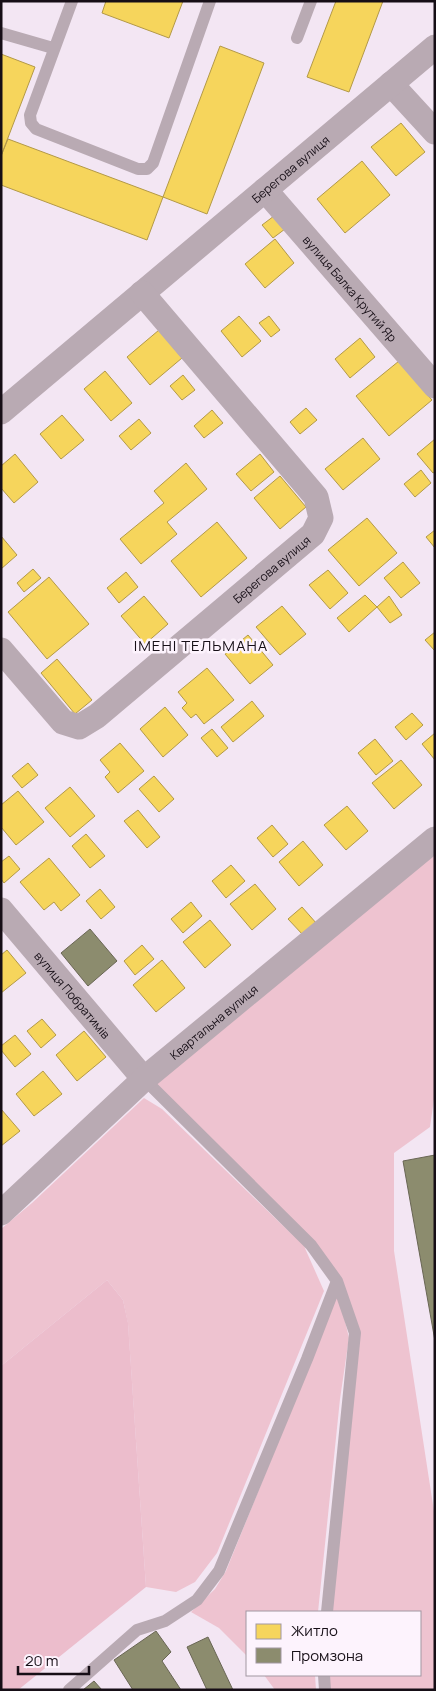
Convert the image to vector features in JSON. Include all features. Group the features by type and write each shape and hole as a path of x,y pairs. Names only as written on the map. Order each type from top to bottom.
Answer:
{"street":[{"name":"Берегова вулиця","path":"4,403 142,293 435,47"},
{"path":"391,84 435,132"},
{"name":"вулиця Балка Крутий Яр","path":"265,190 435,386"},
{"name":"Берегова вулиця","path":"1,650 64,722 79,727 98,716 313,534 320,518 316,497 142,293"},
{"name":"Квартальна вулиця","path":"1,1213 144,1079 435,839"},
{"name":"вулиця Побратимів","path":"1,910 144,1079"}],"lane":[{"path":"72,1 53,48 30,115 31,123 36,129 138,170 147,169 153,163 210,1"},
{"path":"297,38 311,1"},
{"path":"1,34 53,48"},
{"path":"144,1079 311,1245 337,1281 356,1333 328,1611"},
{"path":"69,1690 137,1630 165,1621 196,1600 208,1587 222,1561 307,1359 337,1281"},
{"path":"324,1676 325,1690"}],"shaded area":[{"path":"435,839 435,1092 430,1127 394,1153 394,1251 435,1518 435,1690 325,1690 324,1676 421,1676 421,1611 327,1611 355,1333 337,1281 144,1079"},
{"path":"144,1098 162,1109 304,1246 324,1291 217,1553 195,1582 176,1592 146,1587 128,1324 123,1300 107,1280 1,1366 1,1229 32,1203"},
{"path":"107,1280 123,1300 128,1323 146,1587 18,1690 1,1690 1,1366"},
{"path":"337,1287 349,1338 340,1399 318,1611 246,1611 246,1655 219,1628 191,1612 215,1589 226,1571 311,1361"},
{"path":"265,1676 315,1676 316,1690 275,1690"}],"building: Житло":[{"path":"106,1 183,1 169,38 102,13"},
{"path":"336,1 383,1 349,92 307,77"},
{"path":"220,46 264,63 207,214 163,197"},
{"path":"1,54 35,67 1,156"},
{"path":"401,123 425,152 396,176 371,147"},
{"path":"8,139 163,197 147,240 1,185 1,156"},
{"path":"362,161 390,195 345,233 317,199"},
{"path":"274,216 285,229 273,238 262,225"},
{"path":"275,239 294,263 265,288 245,264"},
{"path":"239,316 261,341 242,357 221,331"},
{"path":"269,316 280,330 271,337 259,323"},
{"path":"159,330 182,358 150,385 127,357"},
{"path":"360,338 375,357 350,378 335,359"},
{"path":"399,361 432,400 389,436 356,396"},
{"path":"105,371 132,403 111,421 84,389"},
{"path":"183,375 195,390 182,400 170,386"},
{"path":"306,408 317,420 300,434 290,422"},
{"path":"212,410 223,423 204,438 194,426"},
{"path":"62,415 84,440 61,459 40,434"},
{"path":"139,419 151,433 131,450 119,436"},
{"path":"363,438 380,459 343,490 325,469"},
{"path":"435,439 435,472 433,473 417,454"},
{"path":"15,454 38,482 14,503 1,488 1,466"},
{"path":"260,454 274,472 251,491 236,474"},
{"path":"186,463 207,489 167,522 177,534 141,564 120,539 164,503 154,491"},
{"path":"421,470 431,483 415,497 404,484"},
{"path":"280,476 306,507 280,529 254,498"},
{"path":"367,518 397,553 359,586 328,550"},
{"path":"217,522 247,558 201,597 171,561"},
{"path":"435,530 435,548 426,537"},
{"path":"1,536 17,555 1,569"},
{"path":"403,562 420,583 401,598 384,578"},
{"path":"33,569 41,578 24,592 17,583"},
{"path":"328,570 348,593 330,609 309,585"},
{"path":"126,572 138,587 119,603 107,588"},
{"path":"49,577 89,624 47,659 8,612"},
{"path":"365,595 377,607 349,632 337,618"},
{"path":"144,596 168,624 145,644 121,616"},
{"path":"389,596 402,615 390,623 377,607"},
{"path":"282,606 306,634 280,655 256,627"},
{"path":"435,632 435,651 425,640"},
{"path":"248,635 273,665 250,684 225,654"},
{"path":"57,659 92,700 75,714 41,673"},
{"path":"207,668 234,700 204,724 196,714 191,718 182,708 187,703 178,692"},
{"path":"252,701 264,716 233,742 221,727"},
{"path":"165,707 188,735 163,757 140,729"},
{"path":"412,713 423,725 406,740 395,727"},
{"path":"212,729 228,748 217,757 201,738"},
{"path":"435,733 435,760 422,744"},
{"path":"375,739 393,761 376,775 358,753"},
{"path":"120,743 144,771 118,793 105,777 110,772 100,760"},
{"path":"401,760 422,785 394,809 372,783"},
{"path":"28,763 38,775 22,788 12,776"},
{"path":"154,776 174,799 159,812 139,789"},
{"path":"70,787 95,816 70,837 45,808"},
{"path":"18,791 44,822 16,845 1,827 1,805"},
{"path":"347,806 368,831 346,850 324,825"},
{"path":"138,810 160,837 147,848 124,821"},
{"path":"272,825 288,844 273,857 257,838"},
{"path":"86,834 105,856 90,868 72,846"},
{"path":"303,841 323,865 299,886 279,862"},
{"path":"9,856 20,869 4,883 1,879 1,862"},
{"path":"49,858 80,895 61,911 54,902 44,910 20,882"},
{"path":"231,865 245,881 226,898 212,881"},
{"path":"255,884 276,909 252,930 230,904"},
{"path":"100,889 115,907 101,919 86,901"},
{"path":"191,902 202,916 183,933 171,919"},
{"path":"302,907 317,924 303,935 288,919"},
{"path":"210,920 231,945 205,968 183,942"},
{"path":"142,945 154,959 135,975 124,961"},
{"path":"7,950 26,973 1,993 1,955"},
{"path":"162,960 185,988 156,1012 133,985"},
{"path":"42,1019 56,1035 41,1048 27,1031"},
{"path":"84,1031 106,1057 77,1081 56,1055"},
{"path":"15,1035 31,1054 15,1067 1,1050 1,1046"},
{"path":"43,1071 62,1094 34,1116 16,1094"},
{"path":"1,1109 20,1131 1,1146"}],"building: Промзона":[{"path":"90,929 117,961 88,986 61,953"},
{"path":"435,1155 435,1341 403,1161"},
{"path":"156,1631 171,1652 162,1661 181,1690 133,1690 114,1660"},
{"path":"208,1637 233,1690 207,1690 187,1647"},
{"path":"94,1681 102,1690 83,1690"}],"district":[{"name":"ІМЕНІ ТЕЛЬМАНА","path":"201,645"}]}
